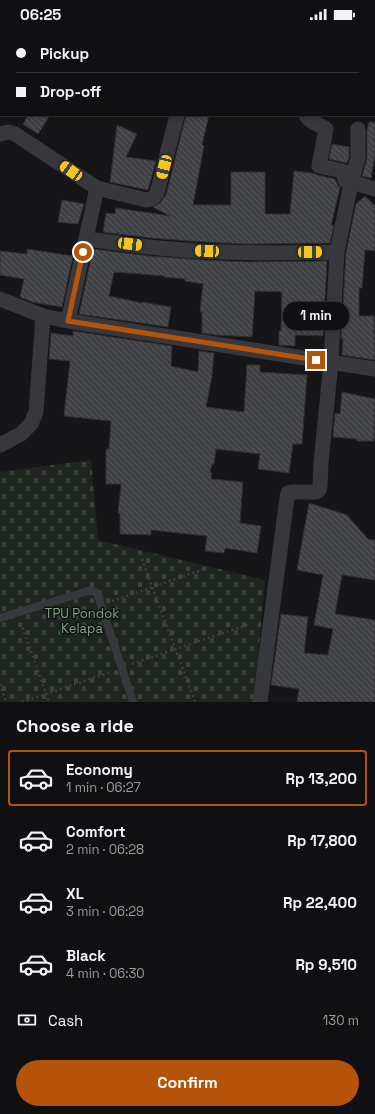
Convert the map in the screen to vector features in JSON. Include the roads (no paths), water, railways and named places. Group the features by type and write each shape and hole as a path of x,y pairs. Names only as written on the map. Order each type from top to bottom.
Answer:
{"street":[{"path":"0,134 9,132 15,134 97,188 146,200 154,198 157,193 177,116"},
{"path":"306,116 308,119 326,129 318,166 344,171 345,180 351,183 374,187"},
{"path":"260,702 288,493 312,493 317,491 319,488 331,362 337,252 351,183 358,158 358,129"},
{"path":"68,321 97,188"},
{"path":"86,239 159,248 201,251 256,253 337,252"},
{"path":"0,299 42,316 68,321 375,369"},
{"path":"0,445 21,434 31,424 36,412 42,316"}],"lane":[{"path":"0,618 88,591 97,593 133,702"}],"park label":[{"name":"TPU Pondok Kelapa","path":"82,620"}]}
